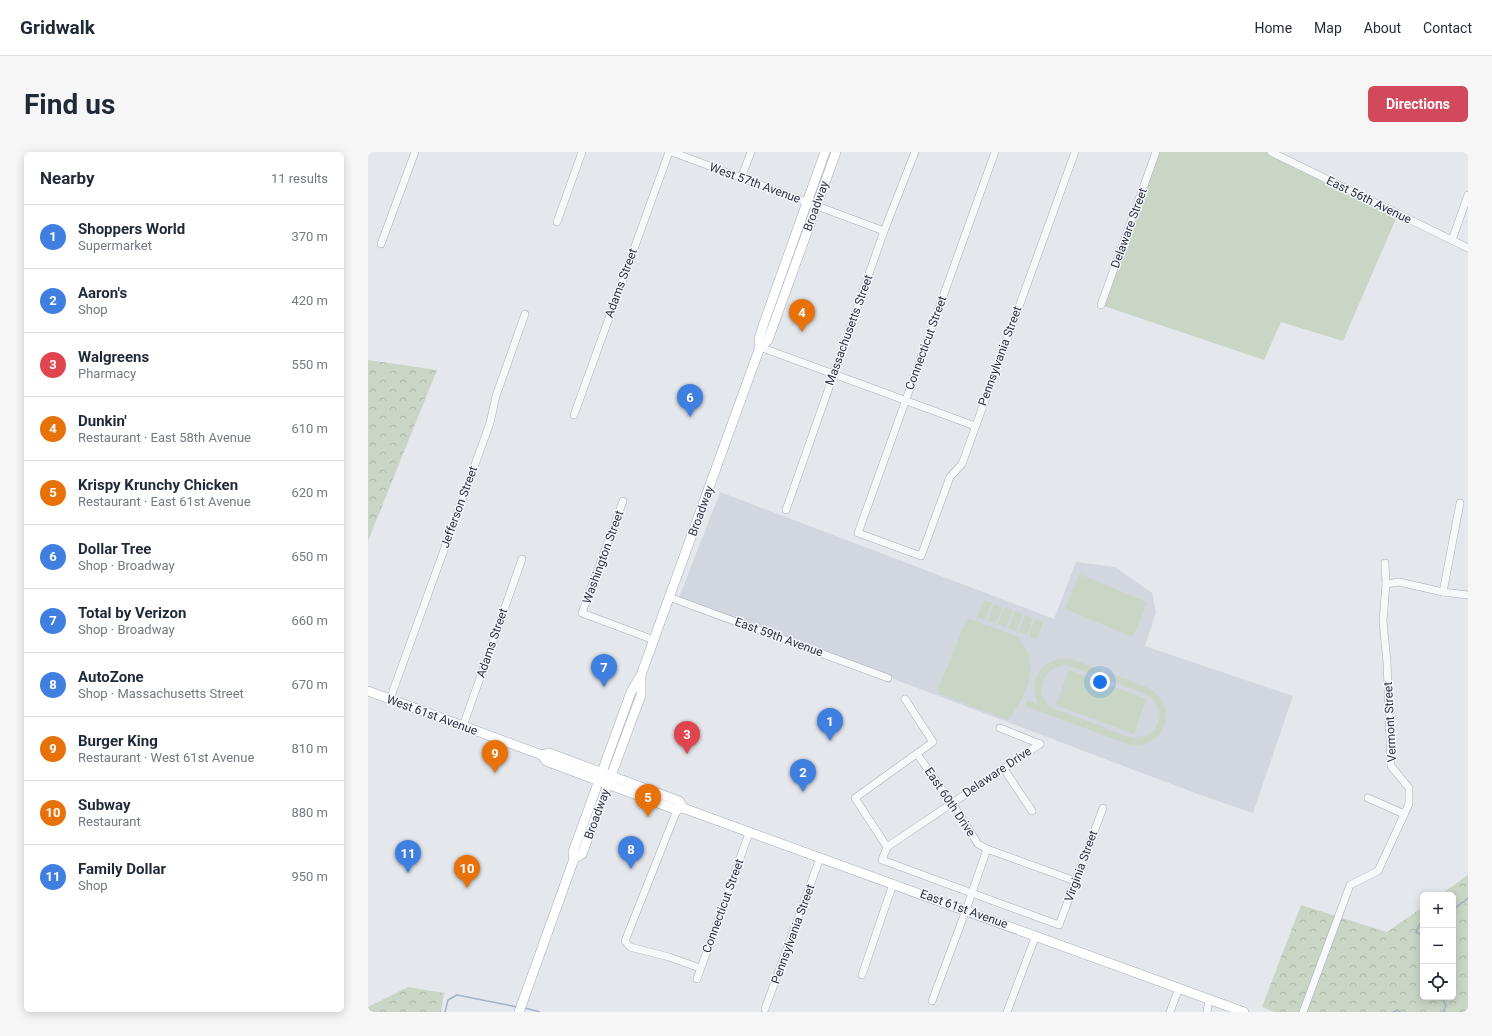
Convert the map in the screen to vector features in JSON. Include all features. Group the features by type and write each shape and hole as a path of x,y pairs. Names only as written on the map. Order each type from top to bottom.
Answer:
{"main road":[{"name":"Broadway","path":"519,1012 574,859 582,854 604,778 632,692 641,675 654,640 760,347 768,340 811,204 825,152"},
{"name":"Broadway","path":"811,204 836,152"},
{"name":"West 61st Avenue","path":"368,691 542,755 549,753 604,778"},
{"name":"East 61st Avenue","path":"604,778 680,809 1036,935 1244,1012"}],"street":[{"path":"381,244 415,152"},
{"path":"557,222 582,152"},
{"name":"West 57th Avenue","path":"670,152 884,231"},
{"name":"Adams Street","path":"574,415 670,152"},
{"path":"741,178 751,152"},
{"name":"Massachusetts Street","path":"786,510 884,231 916,152"},
{"name":"Connecticut Street","path":"921,556 858,533 995,152"},
{"name":"Pennsylvania Street","path":"921,556 950,477 962,464 1075,152"},
{"name":"Delaware Street","path":"1101,305 1156,152"},
{"name":"East 56th Avenue","path":"1271,152 1468,248"},
{"path":"1452,240 1468,195"},
{"name":"Jefferson Street","path":"390,699 490,422 496,396 525,314"},
{"path":"760,347 975,426"},
{"name":"Washington Street","path":"623,501 582,613 654,640"},
{"path":"1443,592 1460,503"},
{"name":"Adams Street","path":"463,726 522,559"},
{"name":"Vermont Street","path":"1303,1012 1350,884 1378,871 1409,804 1409,788 1391,766 1387,662 1382,621 1386,584 1385,563"},
{"path":"1386,584 1399,582 1443,592 1468,595"},
{"name":"East 59th Avenue","path":"669,597 888,678"},
{"path":"905,699 933,742 855,798 887,847 882,860 972,893"},
{"name":"Delaware Drive","path":"887,847 1040,744 1000,728"},
{"name":"East 60th Drive","path":"917,754 952,803 978,844 987,849 1075,881"},
{"path":"1004,769 1032,811"},
{"path":"1368,798 1404,814"},
{"name":"Virginia Street","path":"972,893 1060,925 1103,808"},
{"path":"680,809 625,941 630,947 669,957 700,968"},
{"name":"Connecticut Street","path":"696,979 749,833"},
{"path":"932,1001 987,849"},
{"name":"Pennsylvania Street","path":"765,1009 820,858"},
{"path":"862,974 893,884"},
{"path":"1007,1012 1036,935"},
{"path":"1170,1012 1179,988"},
{"path":"1207,1012 1209,999"}],"shaded area":[{"path":"720,492 1054,619 1076,562 1115,567 1152,593 1156,612 1145,646 1293,696 1253,813 1195,793 679,598"}],"green space":[{"path":"1156,152 1271,152 1398,214 1343,341 1281,322 1264,360 1101,305"},
{"path":"368,360 437,370 368,541"},
{"path":"1079,574 1147,602 1133,637 1065,609"},
{"path":"984,600 992,603 985,620 977,617"},
{"path":"994,604 1002,607 996,624 988,621"},
{"path":"1005,607 1013,611 1006,627 998,624"},
{"path":"1015,611 1023,614 1016,631 1008,628"},
{"path":"1025,615 1033,618 1027,635 1019,632"},
{"path":"967,618 1019,637 1028,654 1030,660 1030,676 1028,684 1017,707 1008,720 940,694 938,690"},
{"path":"1035,619 1043,622 1037,639 1029,636"},
{"path":"1064,658 1074,660 1146,687 1157,694 1163,703 1166,713 1165,723 1161,732 1153,740 1143,744 1130,745 1025,706 1027,700 1038,704 1035,696 1035,681 1042,668 1055,660","holes":["1065,665 1144,693 1152,699 1157,706 1159,721 1155,728 1150,734 1132,738 1050,707 1042,694 1043,681 1046,675 1057,667"]},
{"path":"1069,670 1146,699 1134,734 1056,705"},
{"path":"1468,875 1468,1012 1274,1012 1262,1007 1301,905 1387,932 1420,909 1420,1000 1456,1000 1456,892 1444,892"},
{"path":"408,987 444,993 441,1012 368,1012 368,1007"}],"waterway":[{"path":"1456,908 1468,898"},
{"path":"1420,924 1416,932 1420,934"},
{"path":"445,1012 448,1000 457,995 517,1007"},
{"path":"1443,1000 1446,1006 1443,1012"},
{"path":"525,1008 540,1012"},
{"path":"1393,1012 1398,1010 1400,1012"}],"place":[{"name":"Dunkin'","path":"802,332"},
{"name":"Dollar Tree","path":"690,417"},
{"name":"Total by Verizon","path":"604,687"},
{"name":"Shoppers World","path":"830,741"},
{"name":"Walgreens","path":"687,754"},
{"name":"Burger King","path":"495,773"},
{"name":"Aaron's","path":"803,792"},
{"name":"Krispy Krunchy Chicken","path":"648,817"},
{"name":"AutoZone","path":"631,869"},
{"name":"Family Dollar","path":"408,873"},
{"name":"Subway","path":"467,888"}]}
